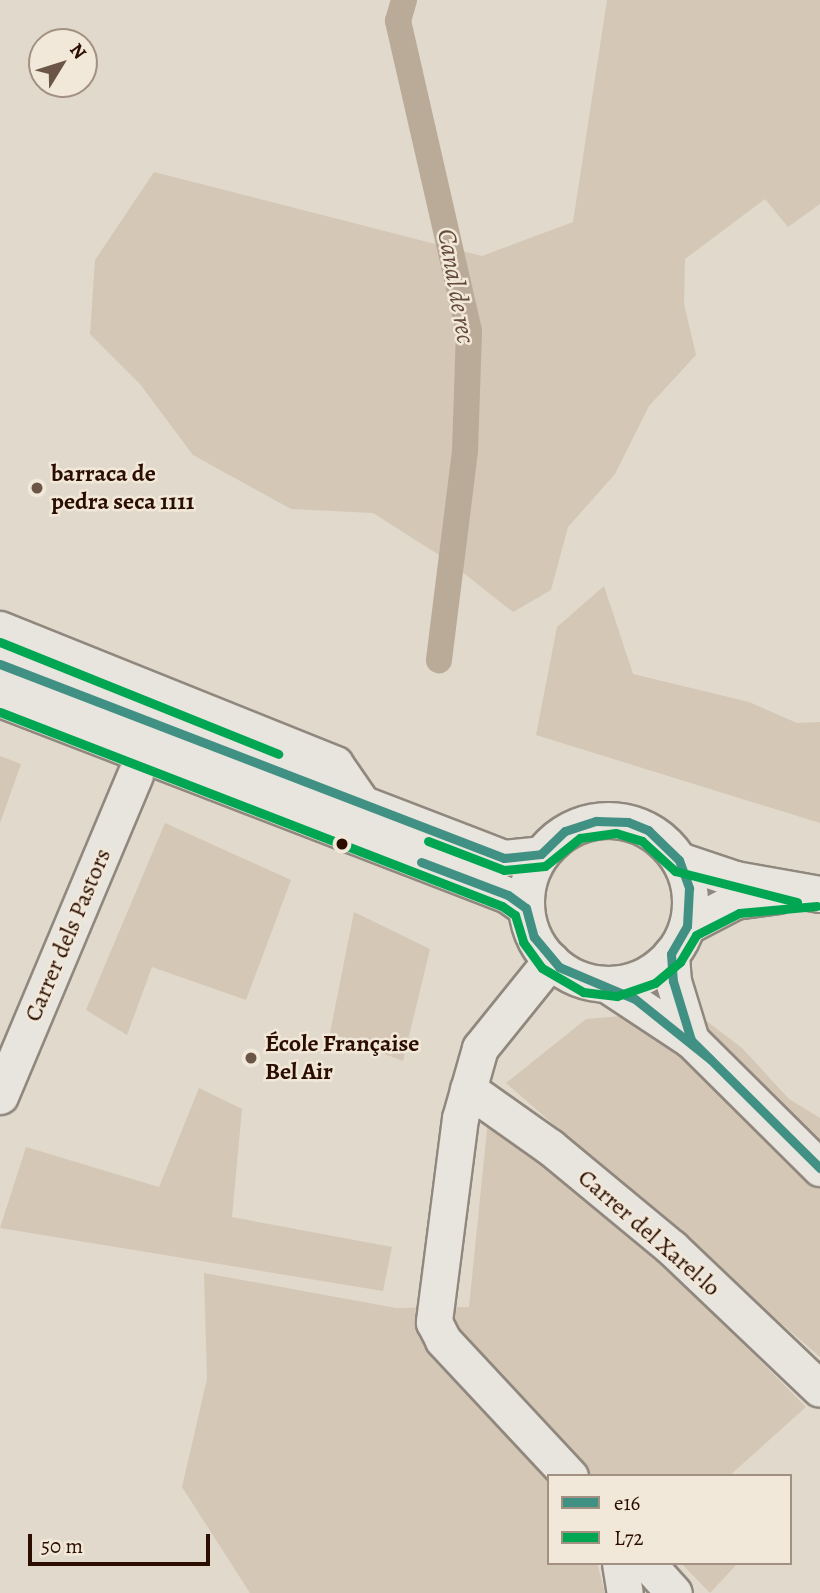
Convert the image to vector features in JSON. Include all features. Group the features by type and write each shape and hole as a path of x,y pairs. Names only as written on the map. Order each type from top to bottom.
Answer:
{"street":[{"path":"0,629 335,764 362,803"},
{"path":"0,664 504,858 541,854"},
{"path":"0,699 517,902 534,936 551,960 576,977 606,984 691,1040 820,1168"},
{"path":"0,722 135,775 220,804 243,793"},
{"name":"Carrer dels Pastors","path":"0,1096 135,775"},
{"path":"517,902 541,854 575,826 607,819 648,830 679,860 735,879 814,893"},
{"path":"679,860 690,897 679,940 673,981 691,1040"},
{"path":"606,984 642,977 679,940 735,901 814,893"},
{"path":"551,960 480,1048 468,1089 454,1158 434,1322 443,1340 568,1474"},
{"name":"Carrer del Xarel·lo","path":"468,1089 550,1147 672,1248 820,1389"},
{"path":"620,1565 625,1593"},
{"path":"650,1565 674,1593"}],"shaded area":[{"path":"607,0 820,0 820,204 788,227 765,199 685,259 684,304 696,355 649,406 615,474 568,527 551,590 513,612 447,560 373,513 291,509 193,455 140,384 90,334 95,260 154,172 482,256 573,222"},
{"path":"604,586 633,674 749,702 797,723 820,722 820,823 536,735 557,627"},
{"path":"0,756 21,764 0,823"},
{"path":"165,823 291,880 246,1000 152,967 127,1035 86,1010"},
{"path":"354,912 430,949 403,1061 330,1033"},
{"path":"692,1010 742,1048 789,1099 820,1118 820,1357 506,1083 586,1019"},
{"path":"199,1088 242,1109 232,1217 392,1247 383,1291 0,1228 26,1147 159,1187"},
{"path":"489,1110 692,1292 806,1407 731,1474 547,1474 547,1565 598,1565 605,1593 250,1593 182,1487 207,1379 204,1273 396,1308 469,1307"},
{"path":"683,1565 736,1565 710,1593"}],"waterway":[{"name":"Canal de rec","path":"404,0 398,21 469,331 465,451 439,660"}],"transit line":[{"name":"L72","path":"0,642 278,754"},
{"name":"e16","path":"0,664 504,858 541,854 565,831 596,821 628,822 648,830 679,860 689,888 687,926 671,954 673,981 691,1040 820,1168"},
{"name":"L72","path":"0,712 502,906 515,915 523,942 542,968 583,992 617,996 655,983 680,962 696,935 739,913 817,906"},
{"name":"L72","path":"428,841 504,870 545,866 580,838 616,833 642,841 675,871 797,902"},
{"name":"e16","path":"421,862 508,895 526,908 534,937 559,967 635,999 710,1059"}],"place":[{"name":"barraca de pedra seca 1111","path":"37,488"},
{"name":"École Française Bel Air","path":"251,1058"}]}
